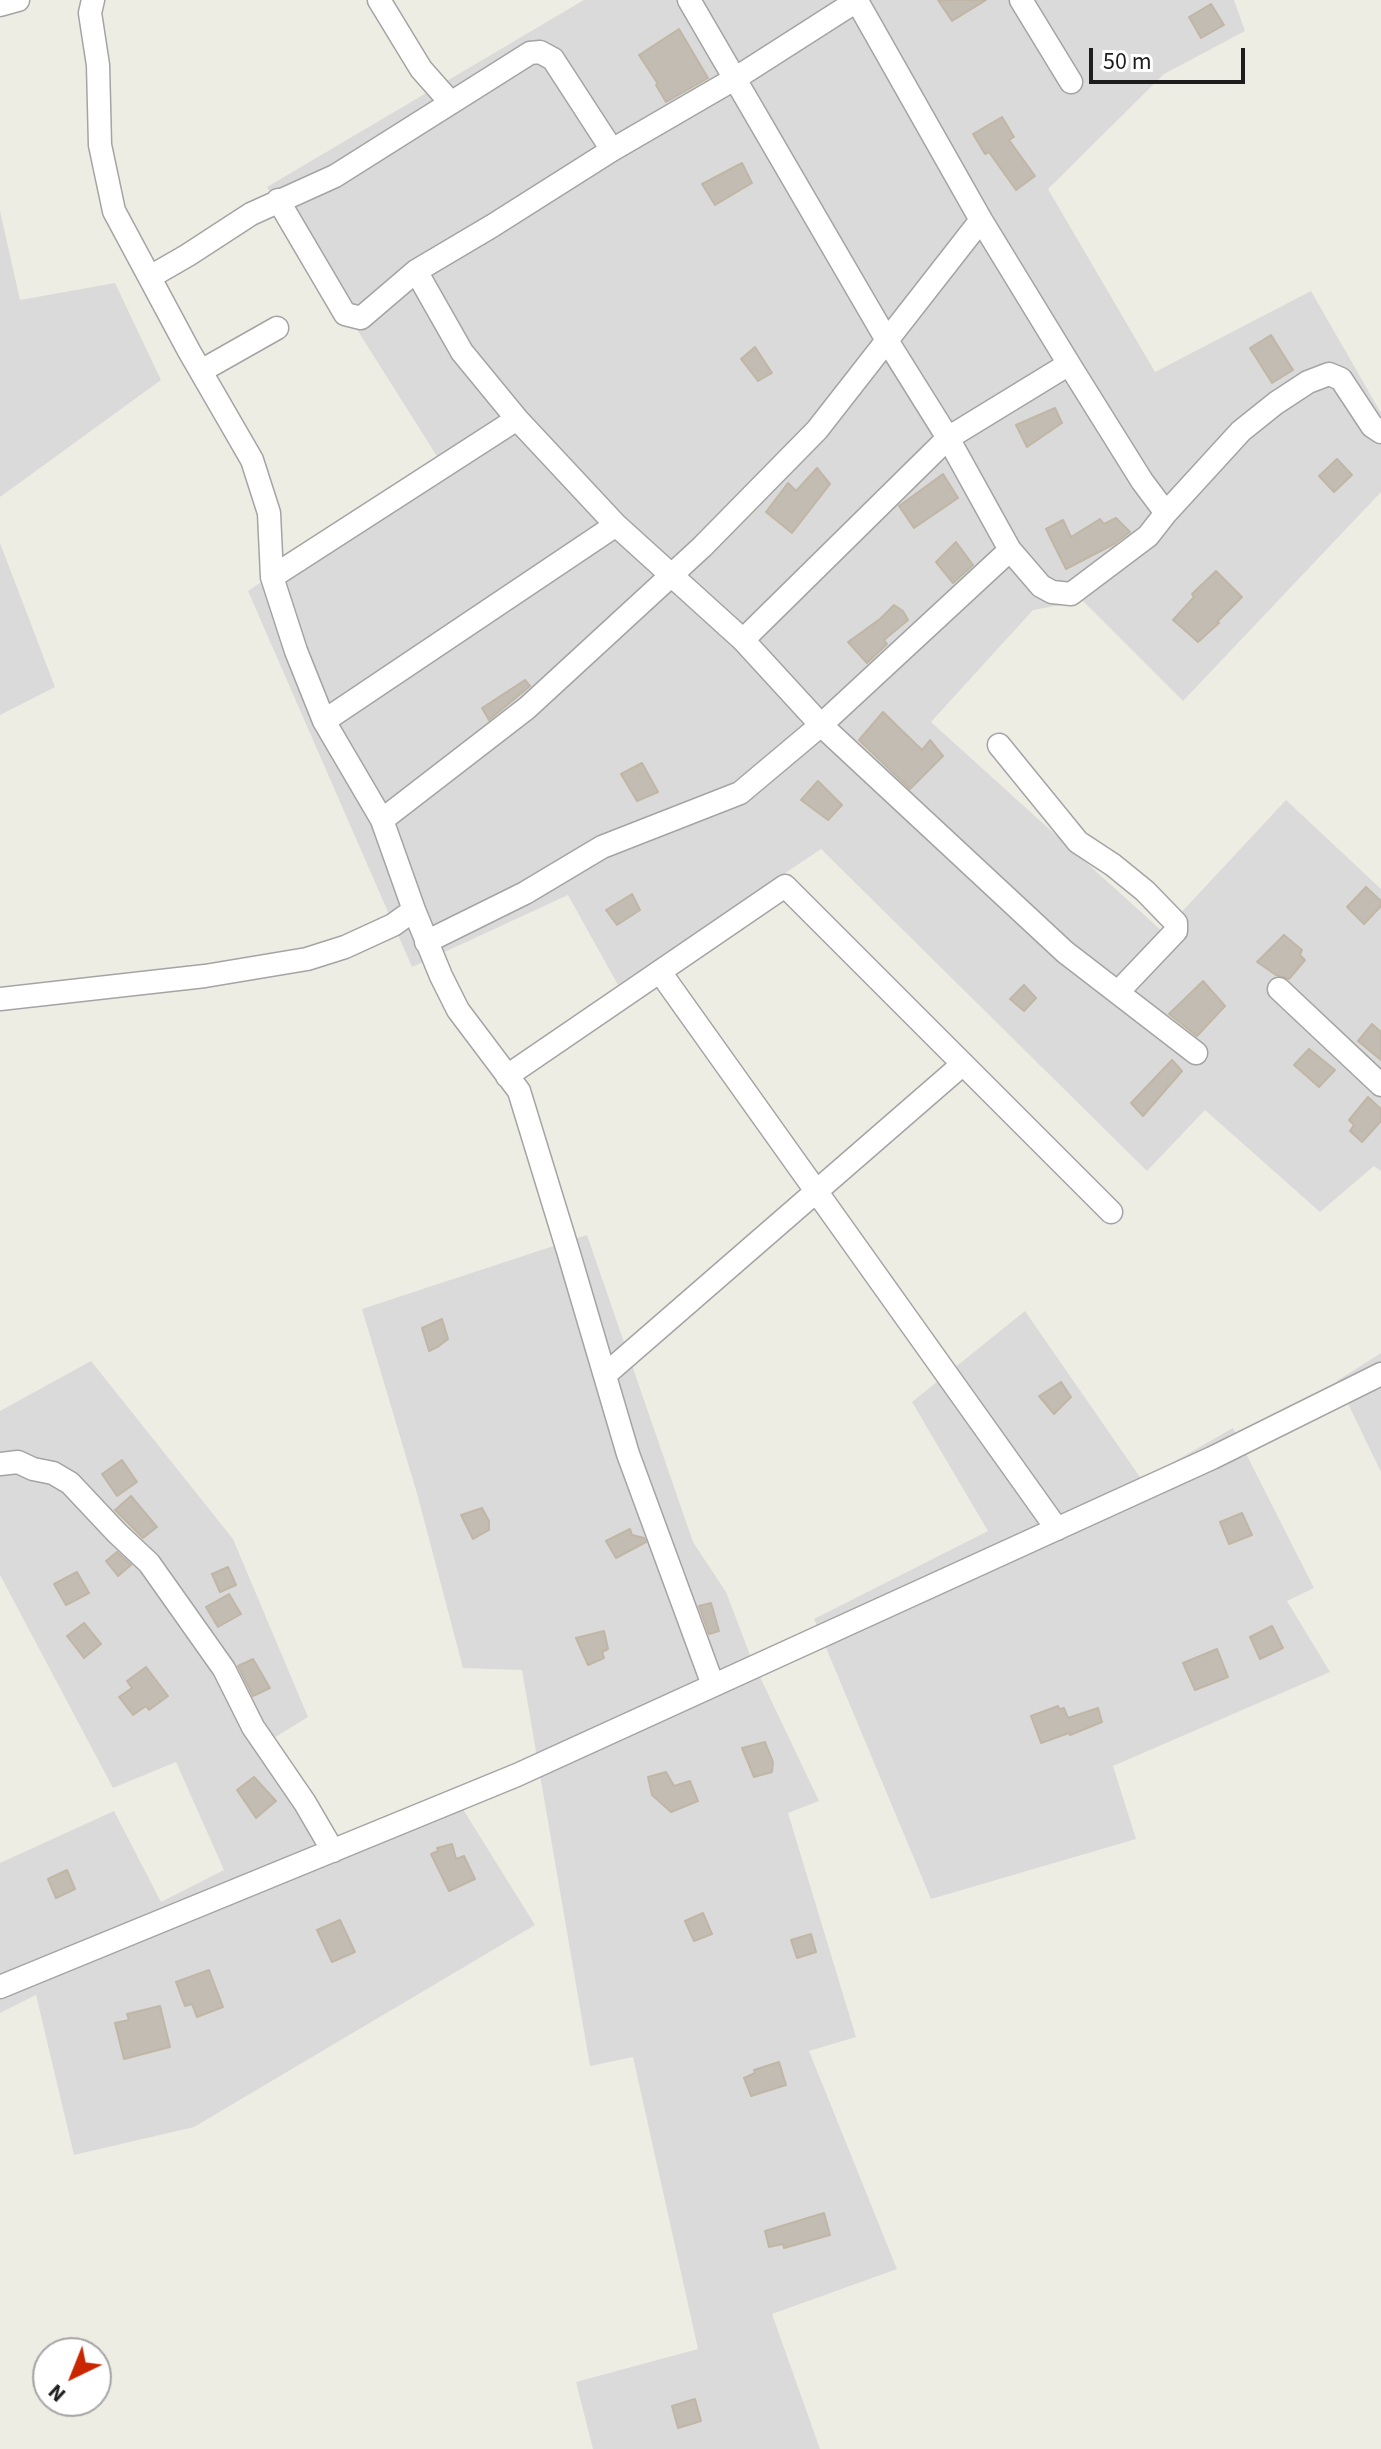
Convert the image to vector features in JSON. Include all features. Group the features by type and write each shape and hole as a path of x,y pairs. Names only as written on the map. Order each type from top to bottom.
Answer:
{"street":[{"path":"0,5 18,0"},
{"path":"93,0 90,13 98,65 100,145 114,211 252,460 269,513 272,577 296,651 324,721 382,820 426,942 458,1010 519,1091 628,1454 713,1685"},
{"path":"379,0 421,69 451,103"},
{"path":"689,0 888,342 948,438 1010,550 1041,586 1052,592 1071,594 1148,536 1241,431 1308,382 1329,374 1341,379 1372,426 1381,432"},
{"path":"278,200 345,314 361,318 416,271 736,78 857,0 981,220 1142,481 1166,513"},
{"path":"1021,0 1071,82"},
{"path":"150,277 251,214 335,176 530,53 540,52 553,59 612,150"},
{"path":"382,820 527,708 702,547 817,430 981,220"},
{"path":"416,271 462,352 517,419 616,525 743,640 821,725 1065,952 1196,1053"},
{"path":"201,371 277,328"},
{"path":"743,640 948,438 1069,364"},
{"path":"272,577 517,419"},
{"path":"324,721 616,525"},
{"path":"426,942 525,893 602,847 740,793 821,725 1010,550"},
{"path":"999,745 1078,842 1134,882 1176,923 1176,931 1118,992"},
{"path":"507,1076 785,886 1111,1212"},
{"path":"0,999 205,976 307,959 381,931 414,910"},
{"path":"660,972 1057,1529"},
{"path":"1279,989 1381,1085"},
{"path":"606,1374 963,1064"},
{"path":"0,1987 517,1775 1212,1458 1381,1374"},
{"path":"0,1464 18,1462 53,1473 70,1483 149,1563 224,1669 253,1727 305,1803 333,1851"}],"shaded area":[{"path":"584,0 1234,0 1245,31 1164,74 1048,189 1155,372 1311,291 1381,413 1381,492 1183,701 1083,601 1033,610 931,722 1163,932 1286,800 1381,889 1381,1171 1374,1166 1320,1212 1205,1110 1147,1171 821,849 618,985 568,895 412,967 248,591 440,461 267,187"},
{"path":"0,211 20,300 115,283 161,380 0,497"},
{"path":"0,543 55,687 0,715"},
{"path":"587,1235 693,1542 726,1592 752,1660 819,1801 788,1813 856,2037 809,2051 897,2269 772,2314 820,2449 593,2449 576,2382 698,2349 633,2057 590,2066 522,1670 463,1668 418,1497 362,1309"},
{"path":"1025,1311 1142,1480 1233,1428 1314,1588 1287,1601 1330,1672 1113,1766 1136,1839 931,1899 814,1619 988,1531 912,1402"},
{"path":"1381,1353 1381,1472 1337,1381"},
{"path":"91,1361 233,1539 308,1717 264,1744 335,1845 451,1790 535,1925 194,2127 74,2155 36,1995 0,2013 0,1863 114,1811 161,1902 224,1870 176,1762 113,1788 0,1575 0,1411"}],"building":[{"path":"938,0 986,0 952,21"},
{"path":"1211,4 1224,25 1201,38 1189,17"},
{"path":"679,29 708,78 666,102 639,55"},
{"path":"1002,117 1014,137 1009,140 1035,176 1016,190 989,152 985,154 973,134"},
{"path":"742,163 752,183 715,205 702,184"},
{"path":"1271,335 1293,370 1272,383 1250,348"},
{"path":"755,347 772,373 758,381 741,359"},
{"path":"1055,408 1062,423 1027,447 1016,425"},
{"path":"1337,459 1352,475 1334,492 1319,476"},
{"path":"817,468 830,484 792,533 766,512 788,483 796,491"},
{"path":"943,474 958,498 914,528 899,506"},
{"path":"1116,518 1130,532 1066,569 1046,529 1063,520 1071,537 1100,519 1104,524"},
{"path":"956,542 973,565 953,583 936,562"},
{"path":"1216,571 1242,597 1198,642 1173,620 1194,597 1192,594"},
{"path":"894,605 903,611 908,620 884,640 887,644 867,663 848,642"},
{"path":"525,680 530,686 489,720 482,708"},
{"path":"883,712 922,750 930,740 943,756 910,789 859,740"},
{"path":"642,763 658,792 637,801 621,774"},
{"path":"818,781 842,805 828,820 801,800"},
{"path":"1366,887 1381,901 1381,906 1364,924 1347,907"},
{"path":"632,894 640,910 617,925 606,910"},
{"path":"1284,935 1302,950 1300,955 1305,960 1289,979 1276,975 1257,962"},
{"path":"1203,981 1225,1006 1197,1036 1169,1014"},
{"path":"1024,985 1036,998 1024,1011 1010,999"},
{"path":"1372,1024 1381,1032 1381,1060 1358,1041"},
{"path":"1309,1049 1335,1070 1319,1087 1294,1065"},
{"path":"1172,1060 1182,1071 1143,1116 1131,1103"},
{"path":"1368,1097 1381,1109 1381,1121 1362,1142 1350,1131 1354,1125 1349,1120"},
{"path":"442,1319 448,1339 429,1351 422,1328"},
{"path":"1061,1382 1071,1397 1054,1414 1039,1396"},
{"path":"122,1460 137,1482 117,1496 102,1474"},
{"path":"131,1496 157,1527 143,1538 115,1510"},
{"path":"482,1508 489,1521 489,1530 473,1539 461,1515"},
{"path":"1242,1513 1252,1535 1229,1544 1220,1522"},
{"path":"630,1529 632,1535 644,1538 646,1542 616,1558 606,1541"},
{"path":"117,1552 131,1565 118,1576 106,1561"},
{"path":"228,1567 236,1585 220,1592 212,1574"},
{"path":"77,1572 89,1593 66,1605 54,1584"},
{"path":"229,1594 241,1614 218,1627 206,1607"},
{"path":"711,1603 719,1631 709,1634 699,1606"},
{"path":"84,1623 101,1644 84,1658 67,1636"},
{"path":"1272,1626 1283,1648 1260,1659 1250,1637"},
{"path":"604,1631 608,1649 602,1652 604,1658 588,1665 576,1638"},
{"path":"1217,1649 1228,1677 1195,1690 1183,1663"},
{"path":"253,1659 270,1688 253,1696 238,1666"},
{"path":"146,1667 168,1696 149,1710 146,1706 133,1715 119,1697 132,1688 127,1681"},
{"path":"1058,1706 1059,1709 1064,1708 1068,1718 1098,1708 1102,1722 1041,1743 1031,1716"},
{"path":"765,1742 773,1762 772,1772 754,1777 742,1748"},
{"path":"666,1772 674,1786 690,1781 698,1801 671,1812 652,1795 648,1777"},
{"path":"254,1777 276,1801 256,1818 237,1790"},
{"path":"452,1844 456,1859 464,1856 475,1879 449,1891 431,1854 438,1851 437,1848"},
{"path":"67,1870 75,1889 56,1898 48,1879"},
{"path":"703,1913 712,1934 694,1941 685,1921"},
{"path":"340,1920 355,1952 332,1962 317,1930"},
{"path":"811,1934 816,1952 797,1958 791,1940"},
{"path":"209,1970 223,2007 197,2017 192,2004 185,2006 176,1982"},
{"path":"160,2006 170,2047 124,2059 115,2023 129,2020 127,2014"},
{"path":"779,2062 786,2085 751,2096 744,2078 755,2073 754,2070"},
{"path":"824,2213 830,2235 784,2248 783,2244 769,2247 765,2231"},
{"path":"695,2399 701,2421 678,2428 672,2406"}]}
